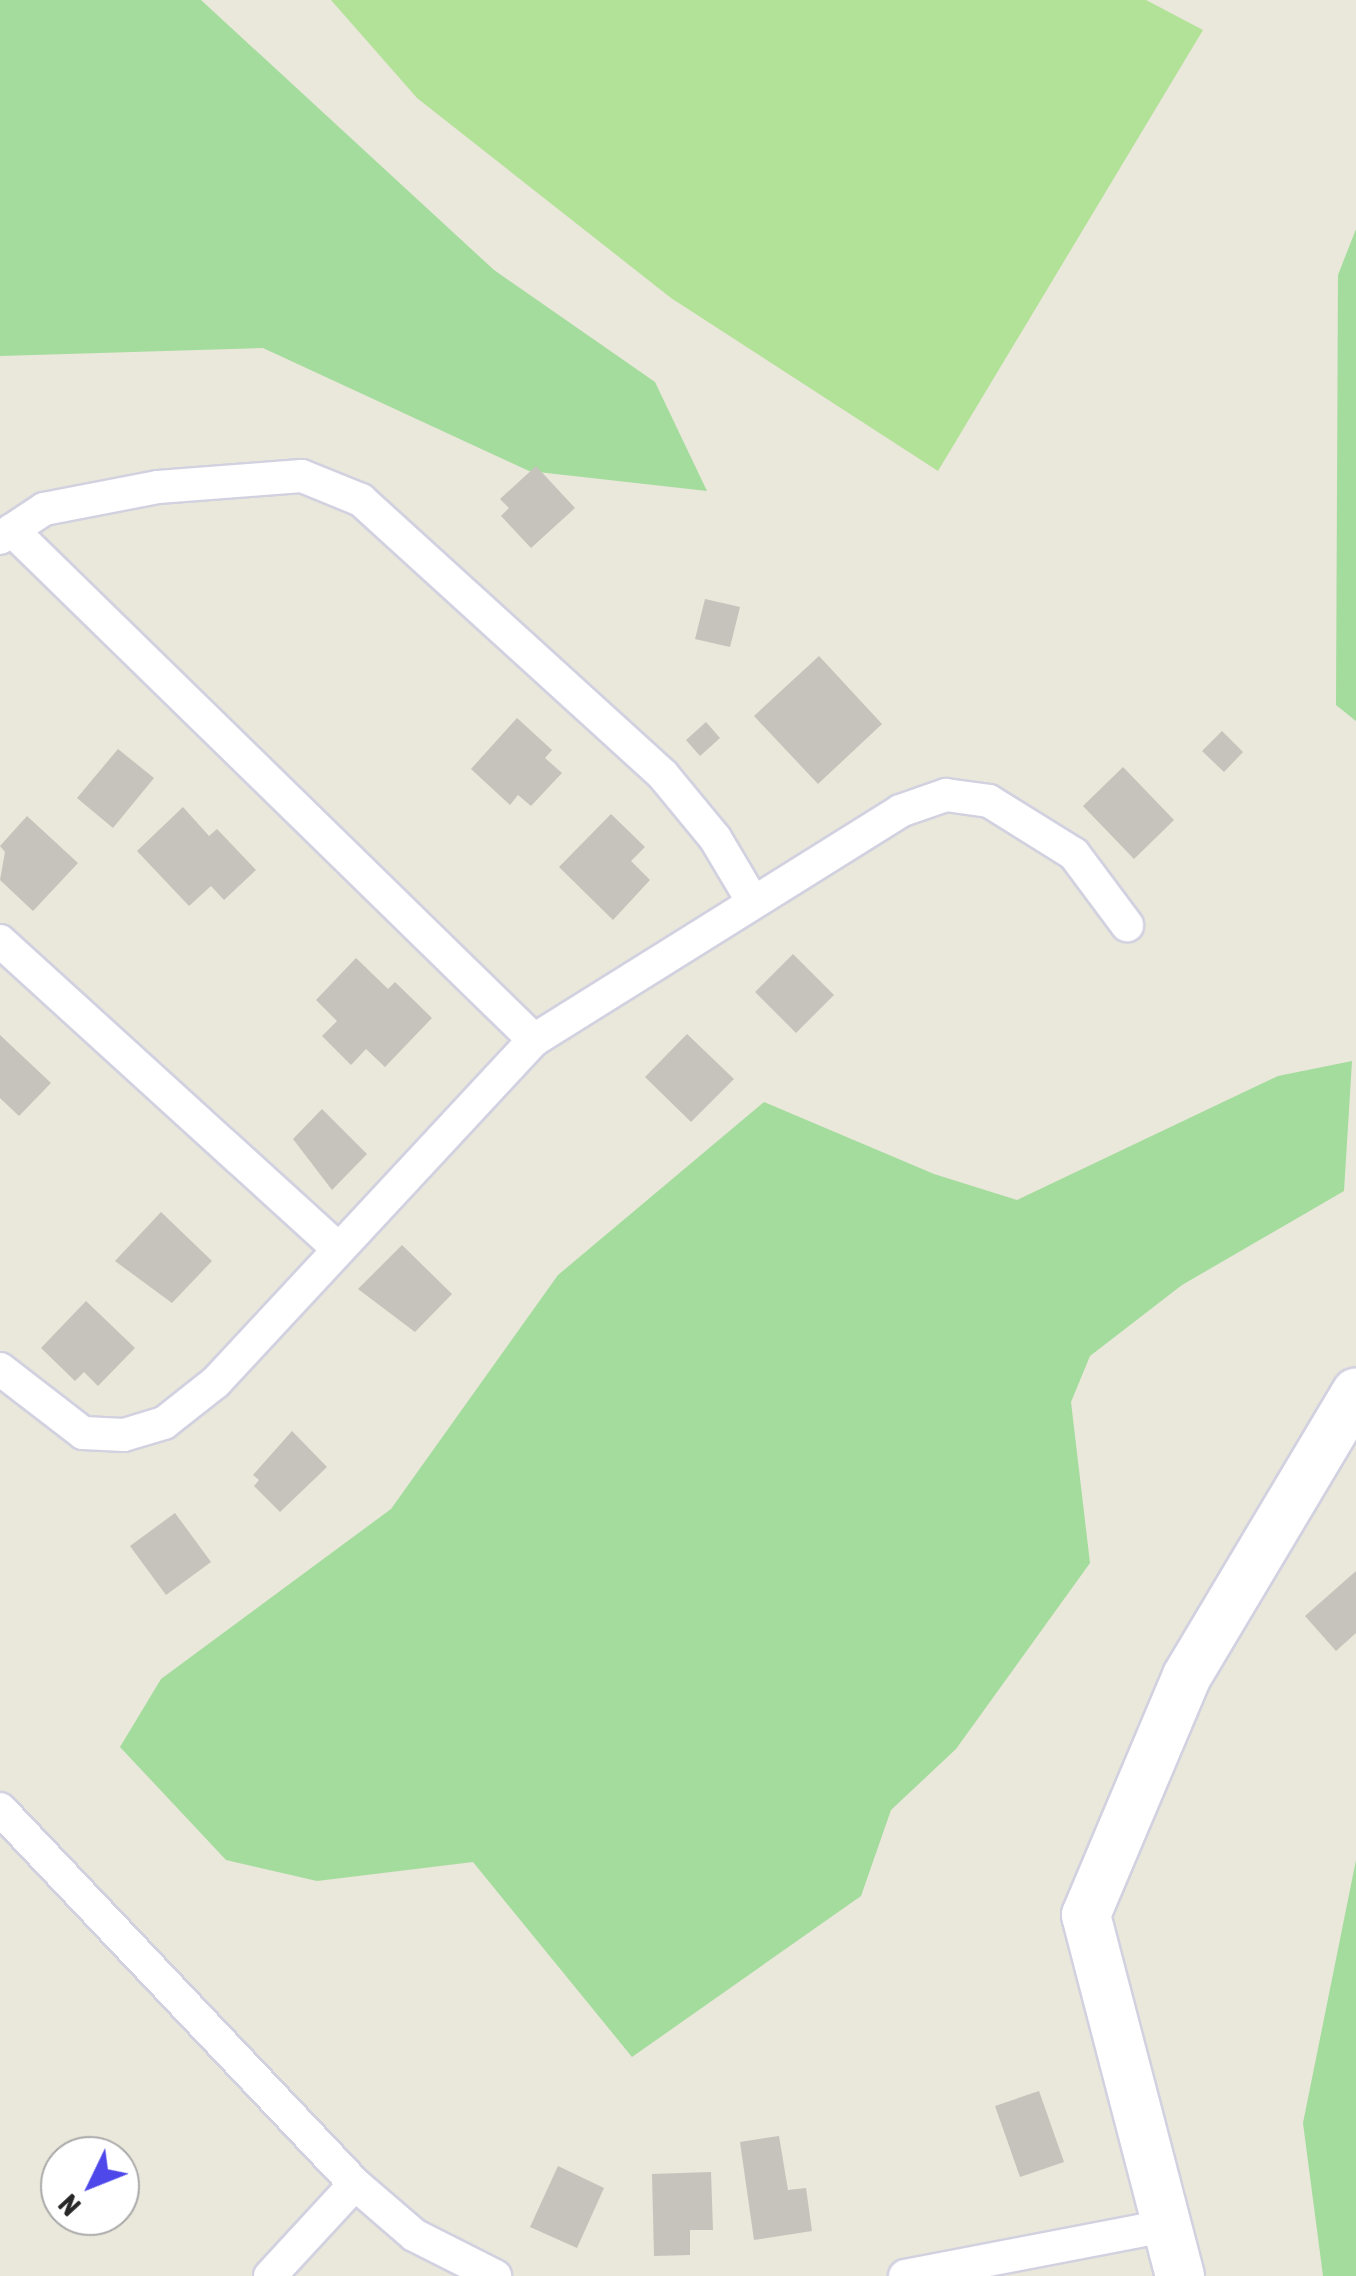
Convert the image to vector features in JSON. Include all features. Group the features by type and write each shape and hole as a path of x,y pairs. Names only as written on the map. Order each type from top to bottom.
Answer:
{"street":[{"path":"534,1040 6,534 44,509 158,487 302,476 361,500 662,775 716,838 753,902"},
{"path":"0,1369 83,1434 124,1435 164,1423 216,1382 534,1040 900,812 946,794 989,802 1029,822 1083,865 1128,925"},
{"path":"0,940 337,1248"},
{"path":"1180,2276 1170,2225 1086,1914 1188,1676 1356,1393"},
{"path":"0,1810 355,2184 414,2235 495,2276"},
{"path":"270,2276 355,2184"},
{"path":"907,2276 1170,2225"}],"green space":[{"path":"0,0 201,0 494,270 655,382 707,491 529,471 263,348 0,356"},
{"path":"331,0 1146,0 1203,30 938,471 671,298 417,98"},
{"path":"1356,229 1356,721 1336,705 1338,275"},
{"path":"1352,1061 1344,1191 1182,1285 1090,1356 1071,1402 1090,1563 956,1749 891,1810 861,1896 632,2057 473,1862 317,1881 226,1860 120,1747 161,1679 391,1509 558,1275 764,1102 934,1174 1017,1200 1278,1076"},
{"path":"1356,1860 1356,2276 1323,2276 1303,2123"}],"building":[{"path":"536,466 575,508 531,548 501,516 509,508 500,499"},
{"path":"705,599 740,607 730,647 695,639"},
{"path":"819,656 882,724 818,784 754,716"},
{"path":"517,718 552,750 545,758 562,773 531,806 518,795 510,805 471,769"},
{"path":"706,722 720,738 700,756 686,740"},
{"path":"1222,731 1243,752 1224,772 1202,751"},
{"path":"118,749 154,778 113,828 77,798"},
{"path":"1123,767 1174,820 1134,859 1083,806"},
{"path":"183,807 209,836 217,829 256,870 224,900 211,886 189,906 137,851"},
{"path":"611,814 645,847 631,861 650,880 613,920 559,867"},
{"path":"27,816 78,863 33,911 0,880 5,852 0,846"},
{"path":"793,954 834,995 796,1033 755,992"},
{"path":"356,958 388,989 395,982 432,1018 385,1067 366,1049 351,1065 322,1036 337,1021 316,1000"},
{"path":"687,1034 734,1079 691,1122 645,1077"},
{"path":"0,1035 51,1083 19,1116 0,1098"},
{"path":"322,1109 367,1154 332,1190 293,1139"},
{"path":"161,1212 212,1261 172,1303 115,1261"},
{"path":"402,1245 452,1294 415,1332 358,1289"},
{"path":"86,1301 135,1348 98,1386 84,1372 75,1381 41,1348"},
{"path":"292,1431 327,1467 280,1512 254,1486 259,1480 253,1475"},
{"path":"175,1513 211,1562 166,1595 130,1546"},
{"path":"1356,1571 1356,1633 1336,1651 1305,1616"},
{"path":"1039,2091 1064,2162 1020,2177 995,2106"},
{"path":"779,2136 788,2190 806,2188 812,2231 754,2240 740,2142"},
{"path":"558,2166 604,2188 577,2248 530,2227"},
{"path":"711,2172 713,2230 690,2230 690,2255 654,2256 652,2174"}]}
